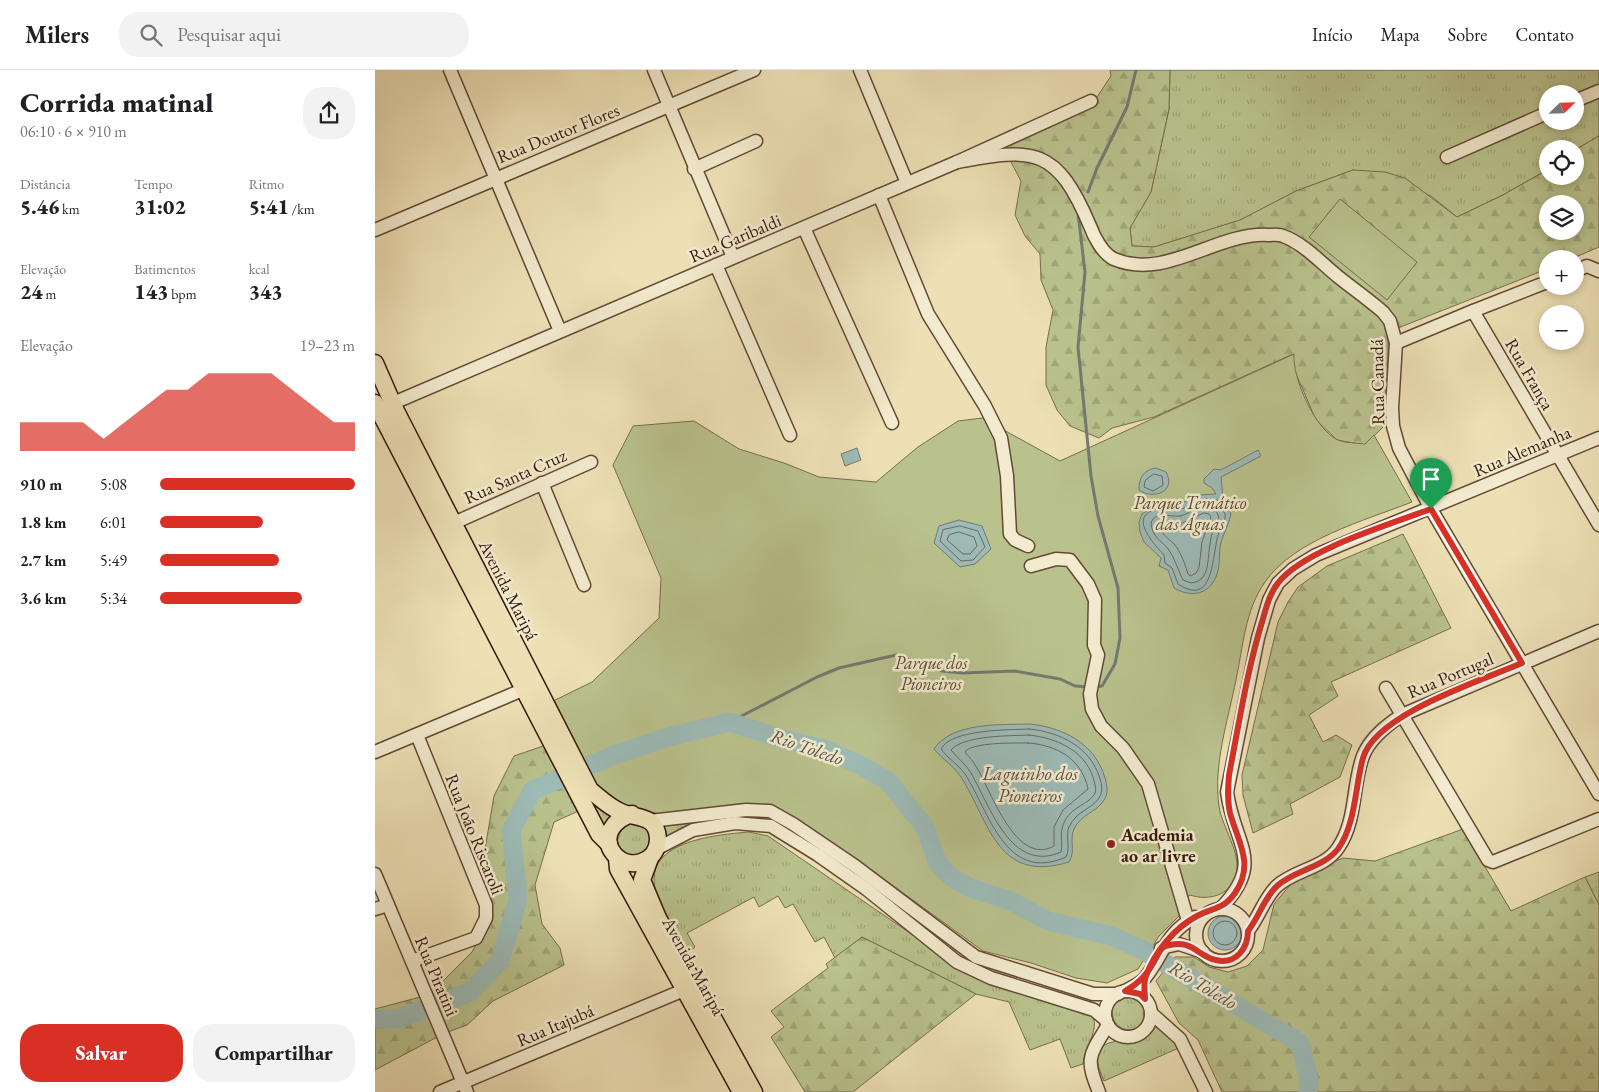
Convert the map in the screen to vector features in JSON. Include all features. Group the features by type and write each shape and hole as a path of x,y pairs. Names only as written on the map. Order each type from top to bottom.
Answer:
{"main road":[{"name":"Avenida Maripá","path":"375,363 380,407 446,526 564,753 584,792 599,834 609,844"},
{"name":"Avenida Maripá","path":"584,792 623,813 632,814"},
{"path":"632,814 650,821 658,837 653,853 634,864 626,863 617,858 609,844 611,828 616,821 632,814"},
{"name":"Avenida Maripá","path":"653,853 642,880 658,918 754,1092"},
{"name":"Avenida Maripá","path":"617,858 618,869 741,1092"}],"street":[{"path":"450,70 560,331"},
{"path":"654,70 733,257"},
{"name":"Rua Doutor Flores","path":"375,230 754,70"},
{"path":"859,70 907,183"},
{"path":"1584,97 1599,91"},
{"name":"Rua Garibaldi","path":"380,407 804,228 957,162 1091,101"},
{"path":"1447,157 1539,117"},
{"path":"695,169 756,141"},
{"name":"Rua Canadá","path":"957,162 1000,153 1022,153 1049,164 1062,174 1095,238 1111,258 1131,265 1155,265 1252,234 1282,236 1303,247 1383,312 1390,322 1396,343 1391,408 1393,426 1399,448 1431,509 1599,794"},
{"path":"879,195 928,314 985,406 1001,438 1007,476 1010,534 1015,540 1028,546"},
{"path":"804,228 892,423"},
{"path":"716,264 790,435"},
{"path":"1584,267 1587,266 1599,271"},
{"path":"1396,343 1539,285"},
{"name":"Rua França","path":"1473,311 1599,525"},
{"name":"Rua Alemanha","path":"1210,911 1241,883 1245,869 1244,851 1230,813 1227,792 1257,638 1269,600 1278,583 1293,569 1316,554 1431,509 1599,438"},
{"name":"Rua Santa Cruz","path":"446,526 591,462"},
{"path":"542,483 584,584"},
{"path":"1031,566 1056,559 1070,560 1088,584 1095,600 1093,645 1098,655 1090,702 1096,718 1123,748 1141,771 1148,784 1180,887 1188,921"},
{"name":"Rua Portugal","path":"1248,931 1257,920 1272,891 1286,879 1312,867 1337,849 1350,820 1363,755 1384,728 1402,715 1599,631"},
{"path":"375,752 530,687"},
{"path":"1386,688 1484,856 1493,862 1599,819"},
{"name":"Rua João Riscaroli","path":"412,961 476,938 485,918 486,905 417,735"},
{"path":"650,821 746,810 770,811 793,824 855,866 976,957 1093,994 1121,992 1140,994 1145,999 1151,1013 1181,1039 1206,1092"},
{"path":"653,853 693,830 735,823 771,826 818,855 865,888 957,962 991,978 1094,1010 1121,1036 1136,1036 1147,1027 1151,1013"},
{"name":"Rua Piratini","path":"375,874 465,1087"},
{"path":"1180,887 1210,911"},
{"path":"375,909 388,905"},
{"path":"1203,952 1198,946 1196,931 1203,917 1210,911"},
{"path":"1145,999 1148,972 1161,949 1188,921 1210,911 1236,912 1246,923 1248,931 1245,947 1233,958 1217,960 1203,952 1179,944 1161,949"},
{"path":"1099,1092 1089,1062 1107,1023 1107,1005 1148,972"},
{"name":"Rua Itajubá","path":"440,1092 465,1087 684,990"}],"green space":[{"path":"1110,70 1170,70 1169,109 1151,192 1130,228 1132,246 1154,247 1240,220 1296,191 1353,170 1385,172 1405,178 1457,217 1503,195 1539,175 1539,185 1584,185 1584,145 1599,136 1599,247 1584,253 1584,250 1539,250 1539,272 1388,332 1388,422 1365,445 1337,440 1316,420 1293,367 1293,354 1154,417 1112,428 1099,438 1070,426 1057,410 1046,385 1046,347 1053,310 1041,280 1040,254 1025,236 1015,215 1021,181 1011,162 1011,140 1093,103 1111,76"},
{"path":"1170,70 1599,70 1599,136 1584,145 1584,140 1539,140 1539,175 1503,195 1457,217 1431,196 1353,170 1296,191 1241,220 1154,247 1132,246 1130,228 1151,192 1169,109"},
{"path":"1340,199 1417,262 1387,300 1309,237"},
{"name":"Parque dos Pioneiros","path":"1294,354 1294,364 1301,389 1321,426 1329,434 1344,442 1365,444 1374,435 1412,502 1352,524 1312,543 1278,567 1258,593 1246,629 1222,743 1218,775 1219,806 1234,849 1237,867 1236,875 1229,888 1224,892 1211,897 1190,895 1177,906 1180,915 1159,936 1138,969 1107,983 1076,978 1031,963 983,951 870,869 776,808 661,814 631,808 590,790 545,705 592,682 659,618 661,578 613,465 633,426 694,421 739,449 784,463 819,477 876,482 918,447 958,421 982,418 1060,461"},
{"path":"1403,534 1451,628 1331,682 1338,696 1309,715 1323,742 1336,735 1352,745 1340,777 1290,804 1293,814 1253,833 1243,795 1242,775 1278,622 1288,602 1298,587 1327,566"},
{"path":"549,744 583,809 554,822 535,885 542,924 560,948 564,965 493,1001 467,1025 445,1033 429,995 472,952 484,930 488,905 484,855 494,796 514,756"},
{"path":"586,793 619,816 607,833"},
{"path":"627,822 649,826 652,844 640,856 624,853 618,846 619,835"},
{"path":"692,823 692,826 664,840 661,825"},
{"path":"1463,829 1511,911 1585,877 1599,905 1599,1092 1222,1092 1198,1040 1179,1023 1156,981 1175,957 1194,957 1209,967 1228,972 1247,966 1263,950 1274,904 1291,884 1312,871 1343,858 1375,861"},
{"path":"749,832 768,836 967,972 1086,1012 1093,1017 1094,1028 1083,1064 1071,1068 1060,1039 1030,1050 1009,1002 976,994 862,937 835,958 824,937 815,942 793,904 785,908 778,896 759,907 754,897 687,933 695,947 688,953 667,917 657,895 654,877 659,863 669,852 683,844 700,839"},
{"path":"1599,872 1599,905 1585,877"},
{"path":"862,937 976,994 853,1092 805,1092 771,1037 784,1027 771,1011 828,968 826,964"},
{"path":"1130,994 1137,995 1143,999 1147,1005 1147,1019 1143,1025 1137,1029 1130,1030 1123,1029 1117,1025 1113,1019 1112,1012 1113,1005 1117,999 1123,995"},
{"path":"424,996 441,1035 375,1070 375,1009"},
{"path":"1158,1022 1181,1047 1104,1081 1098,1062 1099,1051 1105,1044 1140,1037 1151,1032"}],"water":[{"path":"857,448 861,460 845,466 841,454"},
{"path":"1258,450 1261,456 1221,477 1223,499 1231,514 1221,543 1219,568 1214,581 1199,593 1187,593 1174,588 1168,570 1159,566 1161,558 1144,542 1139,522 1142,514 1157,504 1178,505 1198,495 1216,494 1212,488 1204,483 1204,479 1214,469 1221,470"},
{"path":"1156,468 1166,472 1169,479 1166,489 1157,494 1145,493 1139,490 1143,475"},
{"path":"959,520 982,526 991,549 975,564 960,567 934,543 939,526"},
{"name":"Laguinho dos Pioneiros","path":"1029,724 1065,733 1085,746 1094,755 1107,786 1106,797 1101,804 1081,820 1074,829 1072,854 1069,862 1045,867 1026,864 1011,857 999,845 961,777 934,749 942,740 964,729 991,725"},
{"path":"1225,916 1232,917 1237,921 1241,926 1241,940 1237,945 1232,949 1225,950 1218,949 1213,945 1209,940 1208,933 1209,926 1213,921 1218,917"}],"waterway":[{"path":"1088,192 1097,168 1127,107 1136,70"},
{"path":"1078,213 1085,272 1078,347 1091,476 1098,516 1118,588 1120,638 1115,664 1102,686 1095,687"},
{"path":"730,722 817,677 839,668 896,655 942,671 963,673 1015,671 1060,679 1075,686 1089,687"},
{"name":"Rio Toledo","path":"375,1019 398,1019 470,992 500,961 518,899 511,830 533,790 614,755 672,736 730,722 779,738 824,749 858,764 888,781 925,827 938,864 954,879 971,888 1011,901 1048,921 1111,936 1141,949 1300,1043 1309,1080 1308,1092"}],"place":[{"name":"Academia ao ar livre","path":"1111,844"}],"route":[{"path":"1431,509 1316,554 1293,569 1278,583 1269,600 1257,638 1229,775 1227,792 1230,813 1244,851 1245,869 1241,883 1221,908 1200,914 1188,921 1161,948 1145,977 1145,999 1140,994 1125,991 1145,977 1152,966 1161,948 1165,946 1179,944 1191,946 1203,952 1209,958 1225,961 1240,954 1248,939 1248,931 1257,920 1272,891 1286,879 1312,867 1337,849 1346,833 1350,820 1363,755 1384,728 1402,715 1522,663 1431,509"}],"park label":[{"name":"Parque Temático das Águas","path":"1190,512"}]}
